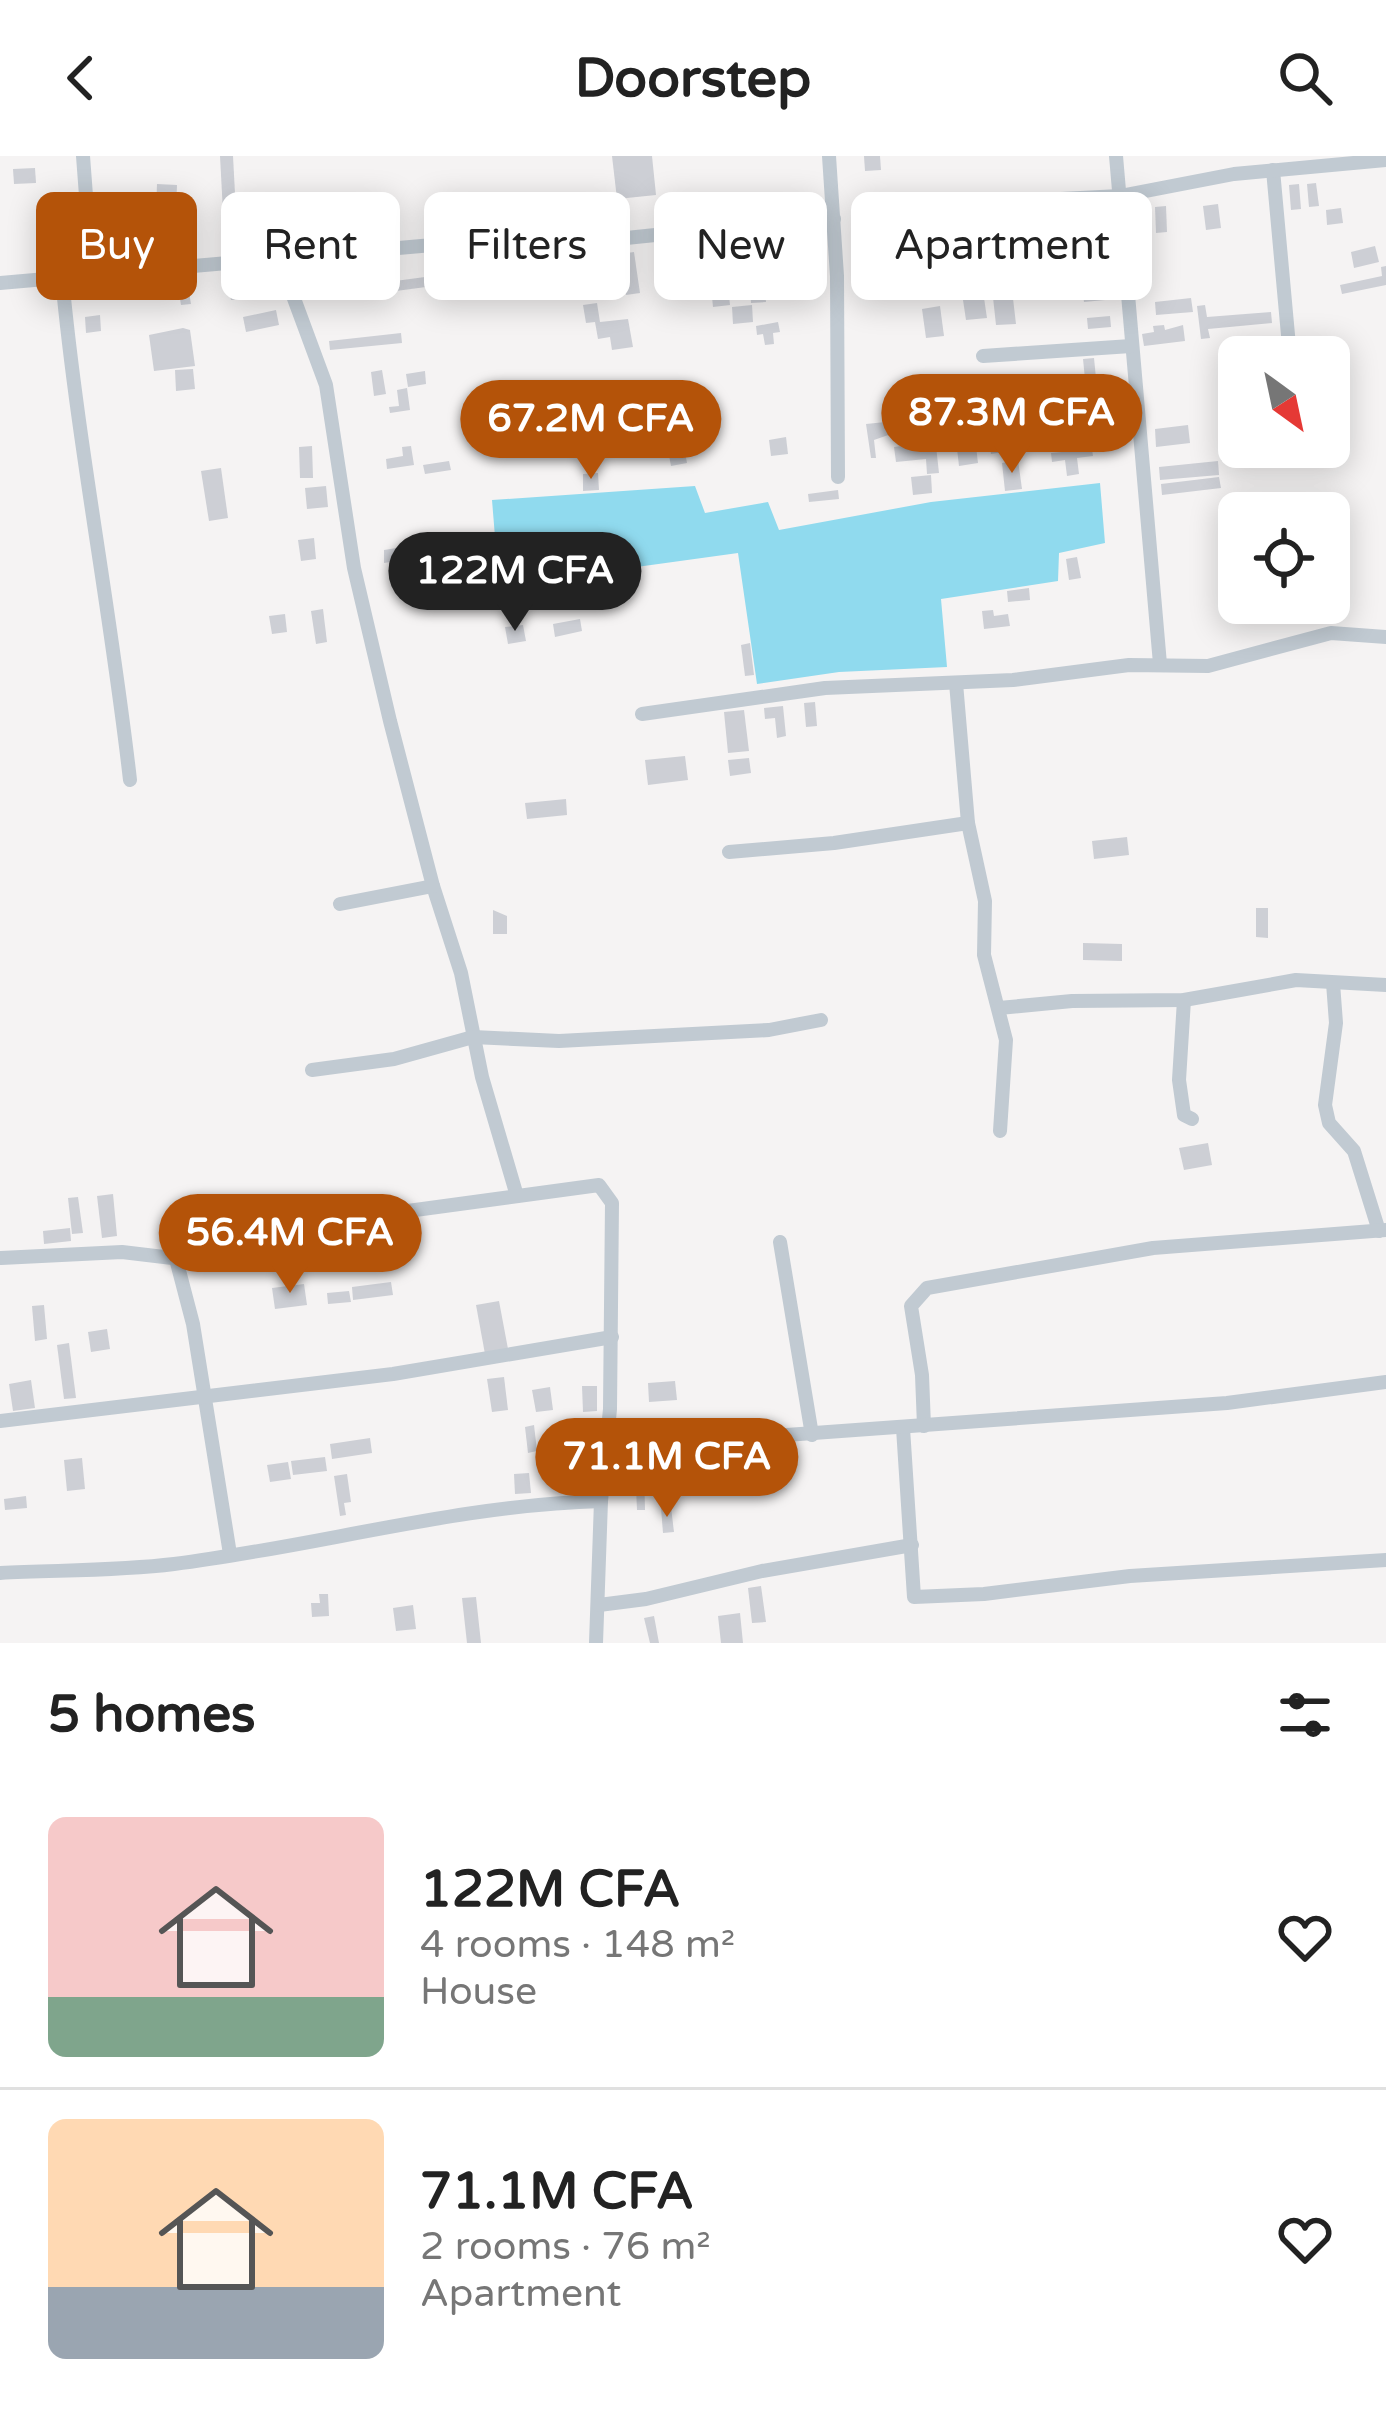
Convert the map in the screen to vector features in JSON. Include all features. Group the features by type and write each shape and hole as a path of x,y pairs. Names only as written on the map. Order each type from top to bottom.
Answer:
{"street":[{"path":"83,156 86,192"},
{"path":"829,156 840,379 838,478"},
{"path":"1116,156 1120,192"},
{"path":"1144,192 1273,170 1386,160"},
{"path":"1273,170 1288,336"},
{"path":"630,237 834,219"},
{"path":"0,283 36,280"},
{"path":"64,300 82,464 117,668 130,780"},
{"path":"295,300 326,385 354,568 517,1196"},
{"path":"1128,300 1160,664"},
{"path":"983,356 1131,346"},
{"path":"642,714 825,688 956,683 1160,664 1208,666 1331,633 1386,637"},
{"path":"956,683 968,824 985,901 984,956 1008,1056 1000,1131"},
{"path":"729,852 968,824"},
{"path":"340,904 433,886"},
{"path":"999,1008 1072,1001 1184,1000 1296,980 1386,985"},
{"path":"924,1426 922,1375 910,1306 927,1288 1153,1248 1382,1230 1354,1151 1329,1123 1324,1105 1336,1023 1333,983"},
{"path":"1184,1000 1179,1080 1184,1115 1192,1118"},
{"path":"312,1070 394,1059 473,1037 560,1041 769,1030 821,1020"},
{"path":"1,1258 122,1252 176,1258 237,1251 371,1216 599,1185 610,1195 612,1337 596,1643"},
{"path":"780,1242 812,1435"},
{"path":"176,1258 193,1324 230,1554"},
{"path":"0,1421 393,1375 612,1337"},
{"path":"607,1448 1227,1403 1386,1382"},
{"path":"903,1428 914,1597 984,1594 1130,1576 1386,1560"},
{"path":"0,1573 172,1565 501,1508 602,1501"},
{"path":"599,1605 646,1599 762,1570 912,1545"}],"water":[{"path":"1100,483 1105,543 1059,553 1058,581 941,599 947,667 839,672 757,684 738,553 499,586 492,500 695,486 705,513 768,502 779,530 931,502"}],"building":[{"path":"220,156 233,156 235,192 222,192"},
{"path":"612,156 652,156 654,195 630,198 630,192 616,192"},
{"path":"864,156 880,156 881,170 865,171"},
{"path":"35,168 36,183 14,184 13,169"},
{"path":"1316,183 1319,206 1309,207 1307,184"},
{"path":"157,184 177,185 177,192 157,192"},
{"path":"1299,184 1301,209 1291,210 1289,185"},
{"path":"1218,204 1221,228 1206,230 1203,206"},
{"path":"1166,206 1167,232 1156,233 1155,207"},
{"path":"1341,208 1343,223 1327,225 1326,210"},
{"path":"1375,246 1379,262 1354,268 1351,252"},
{"path":"634,252 640,293 630,294 630,253"},
{"path":"1386,266 1386,285 1342,294 1340,285 1382,276 1381,267"},
{"path":"424,277 424,287 400,290 400,280"},
{"path":"1191,298 1193,312 1156,315 1155,302"},
{"path":"712,300 729,300 730,305 713,307"},
{"path":"963,300 984,300 987,318 966,320"},
{"path":"993,300 1013,300 1016,324 996,325"},
{"path":"597,303 600,322 628,319 633,347 612,350 610,337 598,339 595,322 586,323 583,305"},
{"path":"752,305 753,322 733,324 732,307"},
{"path":"1205,305 1207,317 1271,312 1272,323 1208,329 1210,338 1201,339 1197,306"},
{"path":"940,306 944,336 926,338 922,309"},
{"path":"276,310 279,325 246,332 243,317"},
{"path":"100,315 101,331 86,333 85,317"},
{"path":"1110,316 1111,327 1088,329 1087,318"},
{"path":"778,322 780,332 773,333 774,344 765,345 756,326"},
{"path":"1164,325 1165,330 1183,325 1185,341 1144,346 1142,334"},
{"path":"190,330 195,366 154,371 149,335"},
{"path":"401,333 402,343 330,350 329,341"},
{"path":"1094,358 1098,398 1087,399 1083,359"},
{"path":"193,369 195,389 176,391 175,370"},
{"path":"382,370 386,394 374,396 371,372"},
{"path":"425,371 426,384 408,387 406,374"},
{"path":"407,388 410,410 390,413 389,407 399,406 397,390"},
{"path":"1079,390 1076,410 1067,412 1066,402 1057,403 1056,393"},
{"path":"679,402 683,439 674,440 670,403"},
{"path":"934,417 934,423 954,420 954,426 927,432 925,418"},
{"path":"895,421 897,432 874,440 876,458 871,458 866,424"},
{"path":"1188,425 1190,443 1156,447 1155,429"},
{"path":"998,430 1000,445 1019,443 1020,456 991,454 988,431"},
{"path":"786,437 788,454 771,456 769,440"},
{"path":"975,438 978,463 959,466 956,440"},
{"path":"683,442 687,463 671,466 667,445"},
{"path":"1091,442 1093,456 1077,458 1079,474 1067,476 1065,460 1052,462 1051,453 1062,452 1061,445"},
{"path":"909,445 909,449 936,446 939,473 927,474 926,459 896,462 894,447"},
{"path":"312,446 313,478 300,478 299,447"},
{"path":"411,446 414,465 387,469 386,459 403,456 402,447"},
{"path":"1018,460 1022,489 1005,491 1002,463"},
{"path":"449,461 451,470 425,474 423,465"},
{"path":"1218,461 1219,475 1160,480 1159,467"},
{"path":"221,468 228,518 209,521 201,471"},
{"path":"598,473 599,490 583,491 583,474"},
{"path":"931,475 932,493 913,495 911,477"},
{"path":"1219,477 1221,488 1162,495 1161,484"},
{"path":"326,486 328,507 307,509 305,488"},
{"path":"838,490 839,499 809,502 808,494"},
{"path":"314,538 316,559 301,561 298,540"},
{"path":"449,545 451,555 426,559 424,549"},
{"path":"409,546 415,558 384,563 384,550"},
{"path":"1077,557 1081,578 1069,580 1066,559"},
{"path":"1029,588 1030,600 1008,602 1007,591"},
{"path":"574,596 576,606 554,610 552,599"},
{"path":"323,609 327,642 316,644 311,611"},
{"path":"993,610 994,616 1008,614 1010,626 984,629 982,611"},
{"path":"285,614 287,632 272,634 269,616"},
{"path":"580,619 582,631 555,637 553,624"},
{"path":"523,625 526,641 508,644 505,627"},
{"path":"750,643 754,675 745,676 741,645"},
{"path":"815,702 817,726 806,727 804,703"},
{"path":"783,706 786,736 777,738 775,718 765,719 764,708"},
{"path":"744,710 749,751 728,753 724,712"},
{"path":"685,756 688,780 648,785 645,760"},
{"path":"749,758 751,773 730,776 728,760"},
{"path":"566,799 567,815 527,819 525,803"},
{"path":"1127,837 1129,855 1094,859 1092,841"},
{"path":"1256,908 1268,908 1268,938 1256,937"},
{"path":"493,910 507,916 507,934 493,934"},
{"path":"1083,943 1122,944 1122,961 1083,960"},
{"path":"1208,1143 1212,1165 1184,1170 1179,1148"},
{"path":"113,1194 117,1236 102,1238 97,1196"},
{"path":"78,1197 83,1233 72,1234 68,1198"},
{"path":"70,1228 71,1241 44,1244 43,1231"},
{"path":"367,1234 369,1248 345,1251 343,1237"},
{"path":"309,1242 310,1251 321,1250 322,1268 304,1270 298,1243"},
{"path":"391,1282 393,1295 353,1300 352,1287"},
{"path":"304,1284 307,1305 275,1309 272,1288"},
{"path":"349,1291 351,1302 328,1304 327,1293"},
{"path":"499,1301 508,1349 485,1354 476,1305"},
{"path":"44,1305 47,1339 35,1341 32,1306"},
{"path":"107,1329 110,1349 91,1352 88,1332"},
{"path":"69,1343 76,1398 64,1399 57,1345"},
{"path":"504,1377 508,1410 492,1412 487,1379"},
{"path":"31,1380 35,1408 13,1411 9,1384"},
{"path":"675,1381 677,1400 649,1402 648,1383"},
{"path":"582,1386 597,1386 597,1411 583,1412"},
{"path":"550,1387 553,1410 536,1412 532,1390"},
{"path":"581,1420 597,1421 596,1445 581,1445"},
{"path":"534,1425 537,1451 528,1453 525,1427"},
{"path":"370,1438 372,1453 332,1459 330,1444"},
{"path":"325,1457 327,1471 293,1475 291,1461"},
{"path":"82,1458 85,1489 67,1491 64,1460"},
{"path":"288,1462 291,1479 270,1482 267,1465"},
{"path":"635,1466 644,1466 645,1510 637,1510"},
{"path":"529,1473 531,1493 515,1494 514,1474"},
{"path":"347,1474 351,1502 344,1503 346,1515 340,1516 334,1476"},
{"path":"26,1496 27,1508 5,1510 4,1499"},
{"path":"671,1507 674,1532 663,1533 661,1508"},
{"path":"761,1586 766,1622 752,1623 748,1588"},
{"path":"319,1594 328,1594 329,1616 312,1617 311,1603 320,1603"},
{"path":"476,1597 481,1643 467,1643 462,1598"},
{"path":"413,1605 416,1629 396,1631 393,1608"},
{"path":"740,1613 743,1643 721,1643 718,1616"},
{"path":"654,1616 659,1643 650,1643 644,1618"}]}
